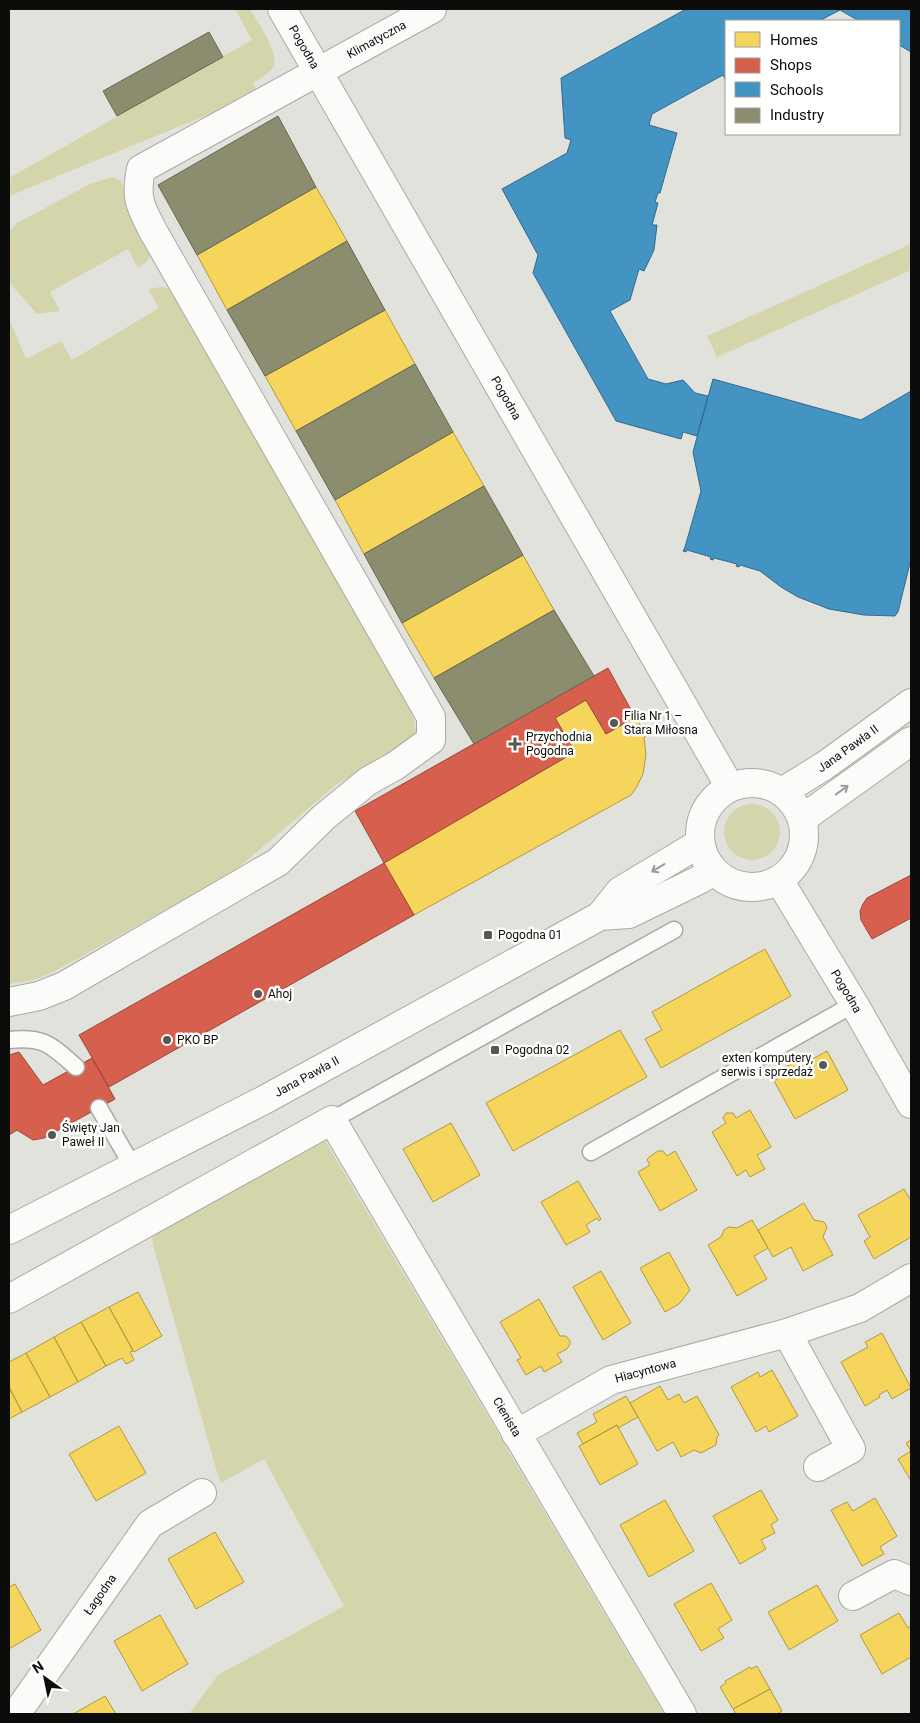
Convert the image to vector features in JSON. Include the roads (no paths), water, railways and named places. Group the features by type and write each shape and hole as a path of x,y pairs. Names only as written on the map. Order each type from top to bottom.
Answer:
{"street":[{"name":"Pogodna","path":"282,9 730,787"},
{"name":"Klimatyczna","path":"9,1002 39,996 64,986 278,862 324,817 360,787 409,757 431,740 431,717 157,238 140,205 137,187 141,169 432,9"},
{"name":"Jana Pawła II","path":"782,792 824,766 911,703"},
{"path":"802,819 911,740"},
{"path":"743,783 757,783 770,786 782,792 794,804 802,819 804,847 798,860 790,871 779,880 766,886 752,888 739,886 725,880 714,871 705,859 700,843 700,826 706,810 716,797 730,787 743,783"},
{"name":"Jana Pawła II","path":"9,1230 264,1100 600,916 620,891 700,843"},
{"name":"Jana Pawła II","path":"600,916 629,914 714,871"},
{"name":"Pogodna","path":"779,880 854,1004 911,1104"},
{"path":"9,1299 332,1120"},
{"name":"Cienista","path":"332,1120 682,1714"},
{"name":"Hiacyntowa","path":"516,1434 611,1380 787,1333 860,1308 911,1278"},
{"path":"787,1333 851,1449 818,1467"},
{"name":"Łagodna","path":"16,1714 150,1524 202,1493"},
{"path":"853,1596 894,1574 911,1580"}],"lane":[{"path":"332,1120 674,930"},
{"path":"591,1152 854,1004"},
{"path":"9,1040 30,1038 52,1046 76,1067"},
{"path":"99,1108 133,1167"}],"place":[{"name":"Filia Nr 1 – Stara Miłosna","path":"614,723"},
{"name":"Przychodnia Pogodna","path":"515,744"},
{"name":"Pogodna 01","path":"488,935"},
{"name":"Ahoj","path":"258,994"},
{"name":"PKO BP","path":"167,1040"},
{"name":"Pogodna 02","path":"495,1050"},
{"name":"exten komputery, serwis i sprzedaż","path":"823,1065"},
{"name":"Święty Jan Paweł II","path":"52,1135"}]}
